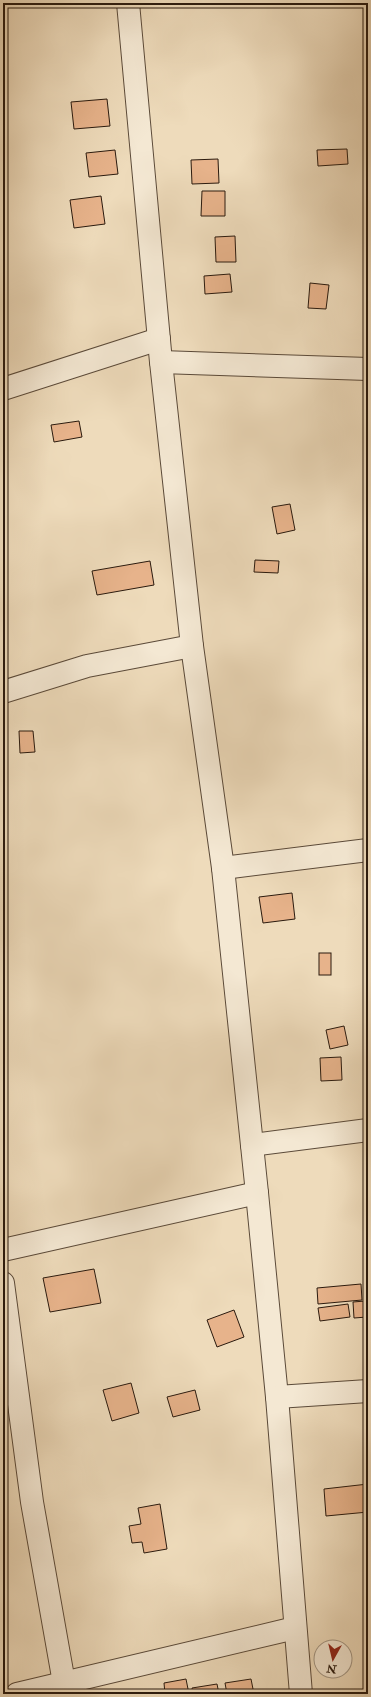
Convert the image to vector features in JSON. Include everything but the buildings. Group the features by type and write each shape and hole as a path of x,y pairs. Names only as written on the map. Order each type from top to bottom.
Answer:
{"street":[{"path":"128,3 161,362 192,646 223,868 257,1193 301,1694"},
{"path":"3,389 159,339"},
{"path":"161,362 368,369"},
{"path":"3,692 87,666 192,646"},
{"path":"223,868 368,850"},
{"path":"252,1145 368,1130"},
{"path":"3,1250 257,1193"},
{"path":"3,1283 32,1502 65,1688"},
{"path":"276,1397 368,1391"},
{"path":"17,1694 65,1688 295,1628"}]}
